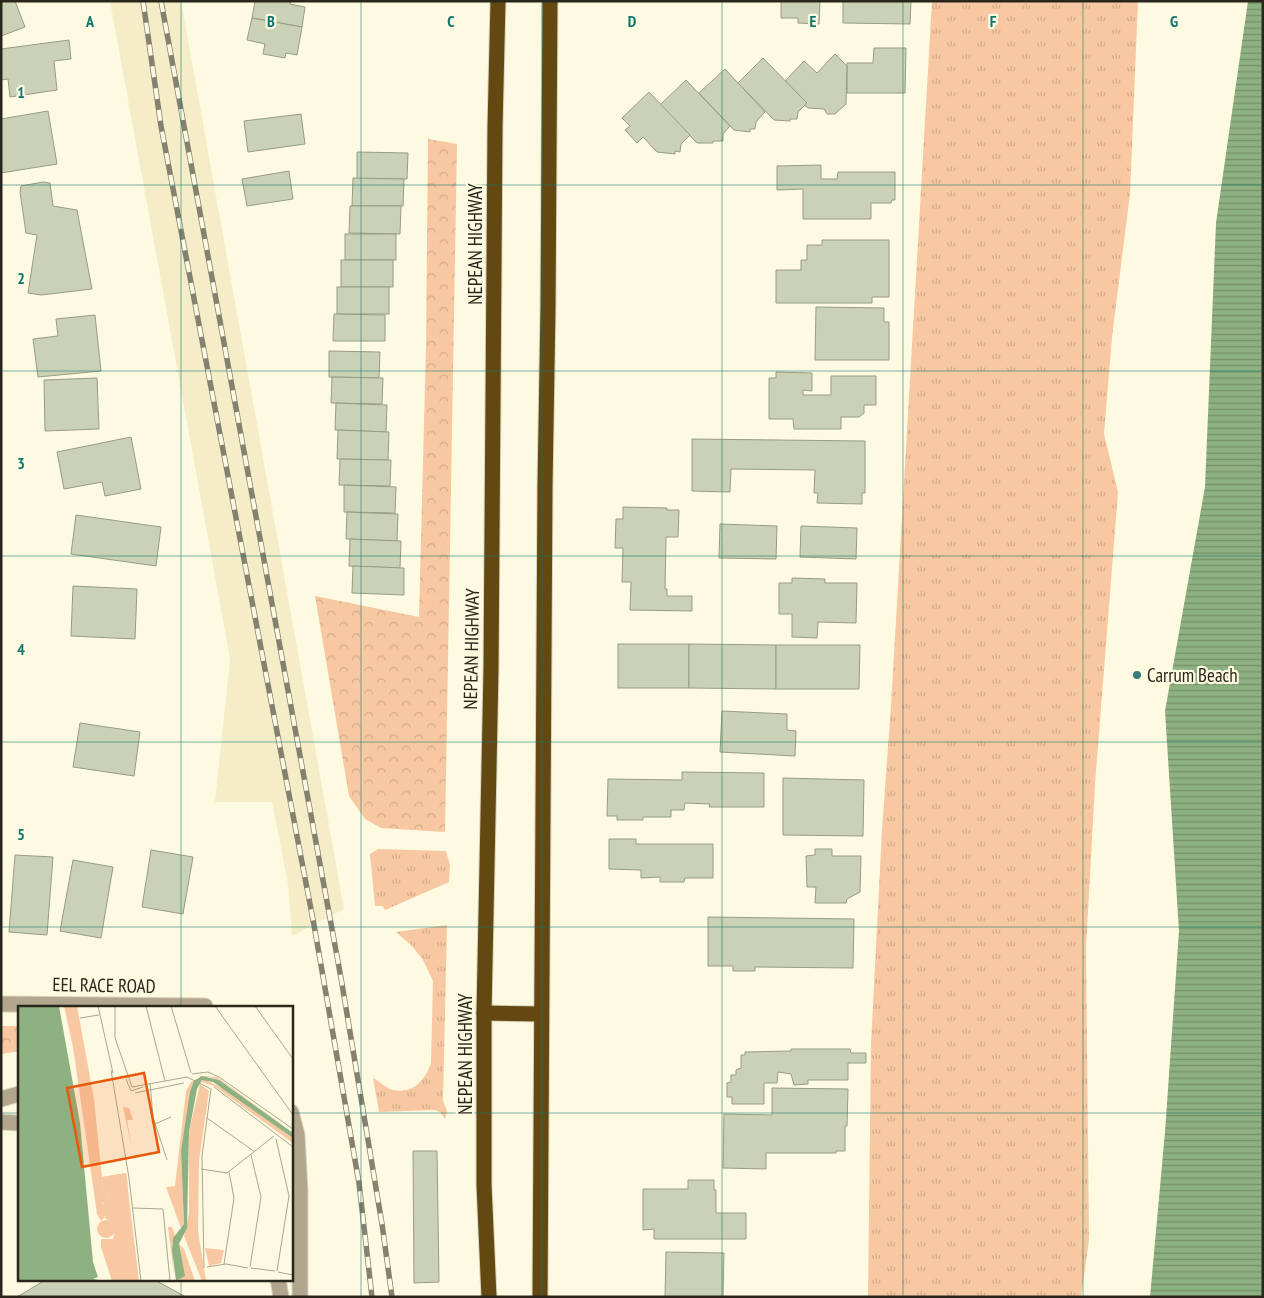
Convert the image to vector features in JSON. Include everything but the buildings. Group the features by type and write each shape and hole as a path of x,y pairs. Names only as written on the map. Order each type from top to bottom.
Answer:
{"highway":[{"name":"NEPEAN HIGHWAY","path":"489,1297 484,1186 484,1014 490,679 495,102 498,1"},
{"path":"540,1297 550,1"},
{"path":"484,1014 541,1014"}],"street":[{"name":"EEL RACE ROAD","path":"1,1004 206,1006"},
{"path":"1,1098 18,1094"},
{"path":"292,1116 297,1136 300,1191 300,1297"},
{"path":"1,1122 18,1123"},
{"path":"278,1280 281,1297"}],"shaded area":[{"path":"110,1 181,1 344,909 292,936 288,884 272,802 215,802 230,659"},
{"path":"1248,1 1263,1 1263,1297 1150,1297 1165,1132 1179,931 1165,711 1205,487 1216,223"}],"green space":[{"path":"932,1 1138,1 1130,194 1112,337 1104,434 1118,492 1095,784 1086,948 1089,1240 1081,1297 868,1297 871,1044 882,830 891,706"},
{"path":"428,139 457,144 445,832 381,828 365,819 349,796 315,596 419,617 426,347"},
{"path":"378,849 446,851 450,865 449,882 385,910 383,906 375,906 370,854"},
{"path":"447,925 443,1101 447,1111 445,1119 440,1112 434,1110 379,1112 373,1078 391,1089 407,1090 413,1088 422,1080 431,1063 433,981 423,960 411,945 396,932"},
{"path":"1,1026 18,1026 18,1051 1,1054"}],"railway":[{"path":"143,1 161,126 314,925 359,1183 372,1297"},
{"path":"161,1 341,978 382,1224 392,1297"}],"place":[{"name":"Carrum Beach","path":"1137,675"}]}
